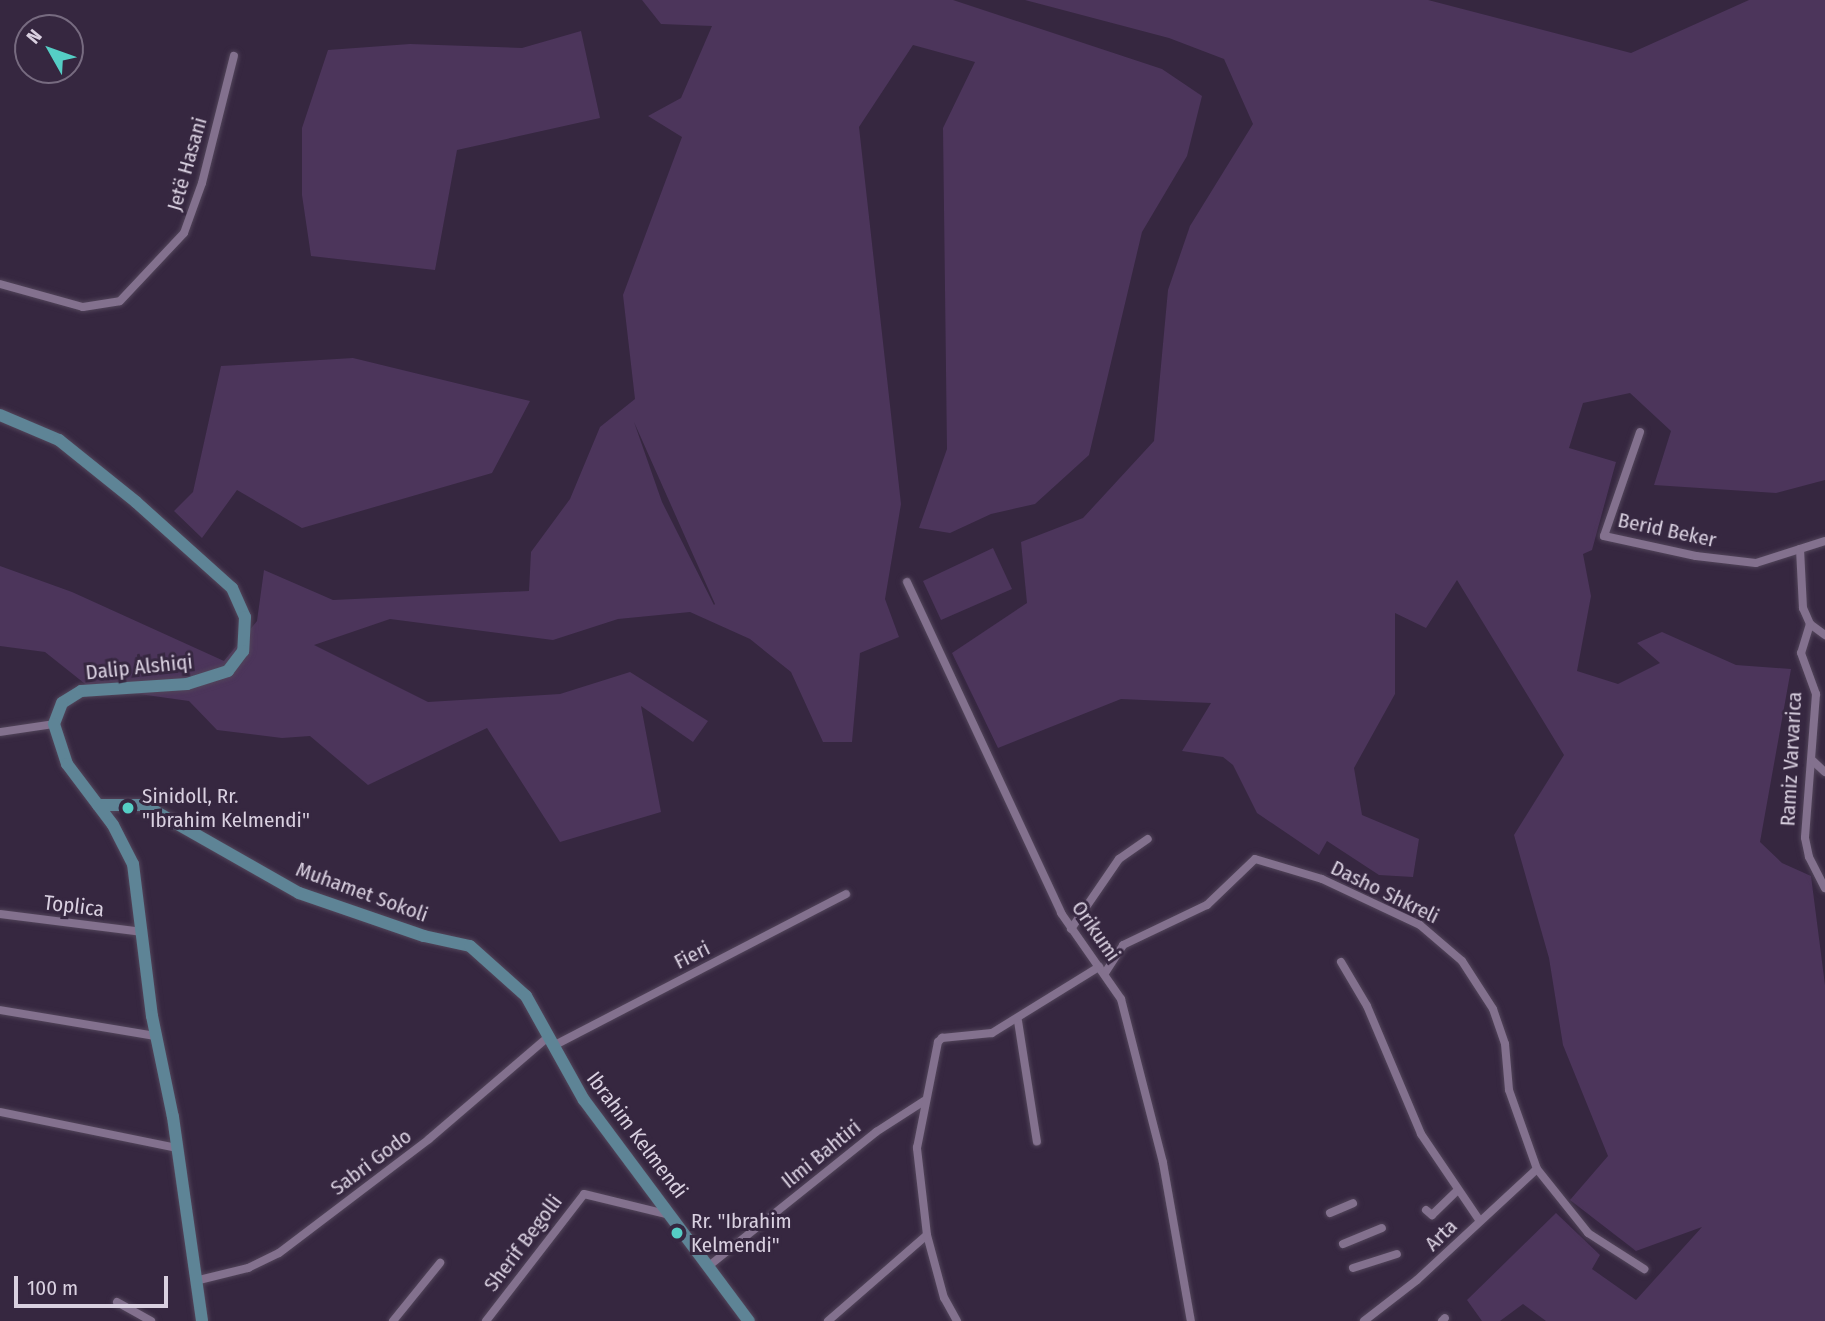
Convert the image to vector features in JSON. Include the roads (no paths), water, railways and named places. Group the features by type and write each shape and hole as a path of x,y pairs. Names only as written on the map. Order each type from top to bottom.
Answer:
{"street":[{"name":"Jetë Hasani","path":"0,284 83,307 120,301 184,233 202,183 234,57"},
{"name":"Dalip Alshiqi","path":"0,415 59,440 136,502 232,588 245,617 243,651 228,671 187,684 81,691 62,703 54,724"},
{"name":"Berid Beker","path":"1640,432 1604,536 1743,563 1769,561 1825,541"},
{"name":"Ramiz Varvarica","path":"1800,549 1800,593 1810,624 1801,653 1816,694 1806,850 1825,888"},
{"name":"Orikumi","path":"907,582 1071,929 1121,999 1137,1049 1187,1282 1191,1321"},
{"path":"1810,624 1825,635"},
{"path":"0,732 54,724 67,764 124,843 132,864 156,1036 177,1148 202,1321"},
{"path":"1813,761 1825,772"},
{"name":"Muhamet Sokoli","path":"98,805 127,801 144,805 299,892 424,936 463,942 515,984 550,1042"},
{"path":"1071,929 1119,859 1148,839"},
{"name":"Dasho Shkreli","path":"1102,970 1123,945 1207,905 1251,860 1264,859 1322,879 1420,925 1462,961 1498,1021 1509,1090 1537,1169"},
{"name":"Fieri","path":"550,1042 846,894"},
{"name":"Toplica","path":"0,914 143,932"},
{"path":"1341,962 1367,1006 1421,1133 1480,1221"},
{"path":"957,1321 944,1298 927,1235 917,1148 924,1101 942,1038 984,1036 1018,1021 1102,970"},
{"path":"0,1010 156,1036"},
{"path":"1018,1021 1037,1142"},
{"name":"Ibrahim Kelmendi","path":"550,1042 584,1100 710,1265 749,1321"},
{"name":"Sabri Godo","path":"195,1280 248,1268 279,1253 429,1139 550,1042"},
{"name":"Ilmi Bahtiri","path":"710,1265 876,1132 924,1101"},
{"path":"0,1112 177,1148"},
{"path":"1537,1169 1588,1233 1644,1269"},
{"name":"Arta","path":"1364,1321 1417,1280 1537,1169"},
{"path":"1426,1210 1433,1215 1458,1190"},
{"name":"Sherif Begolli","path":"486,1321 584,1194 673,1216"},
{"path":"1329,1213 1353,1203"},
{"path":"1343,1244 1382,1228"},
{"path":"828,1321 927,1235"},
{"path":"1353,1268 1397,1254"},
{"path":"393,1321 440,1263"},
{"path":"117,1303 151,1321"}],"place":[{"name":"Sinidoll, Rr. \"Ibrahim Kelmendi\"","path":"128,808"},
{"name":"Rr. \"Ibrahim Kelmendi\"","path":"677,1233"}]}
